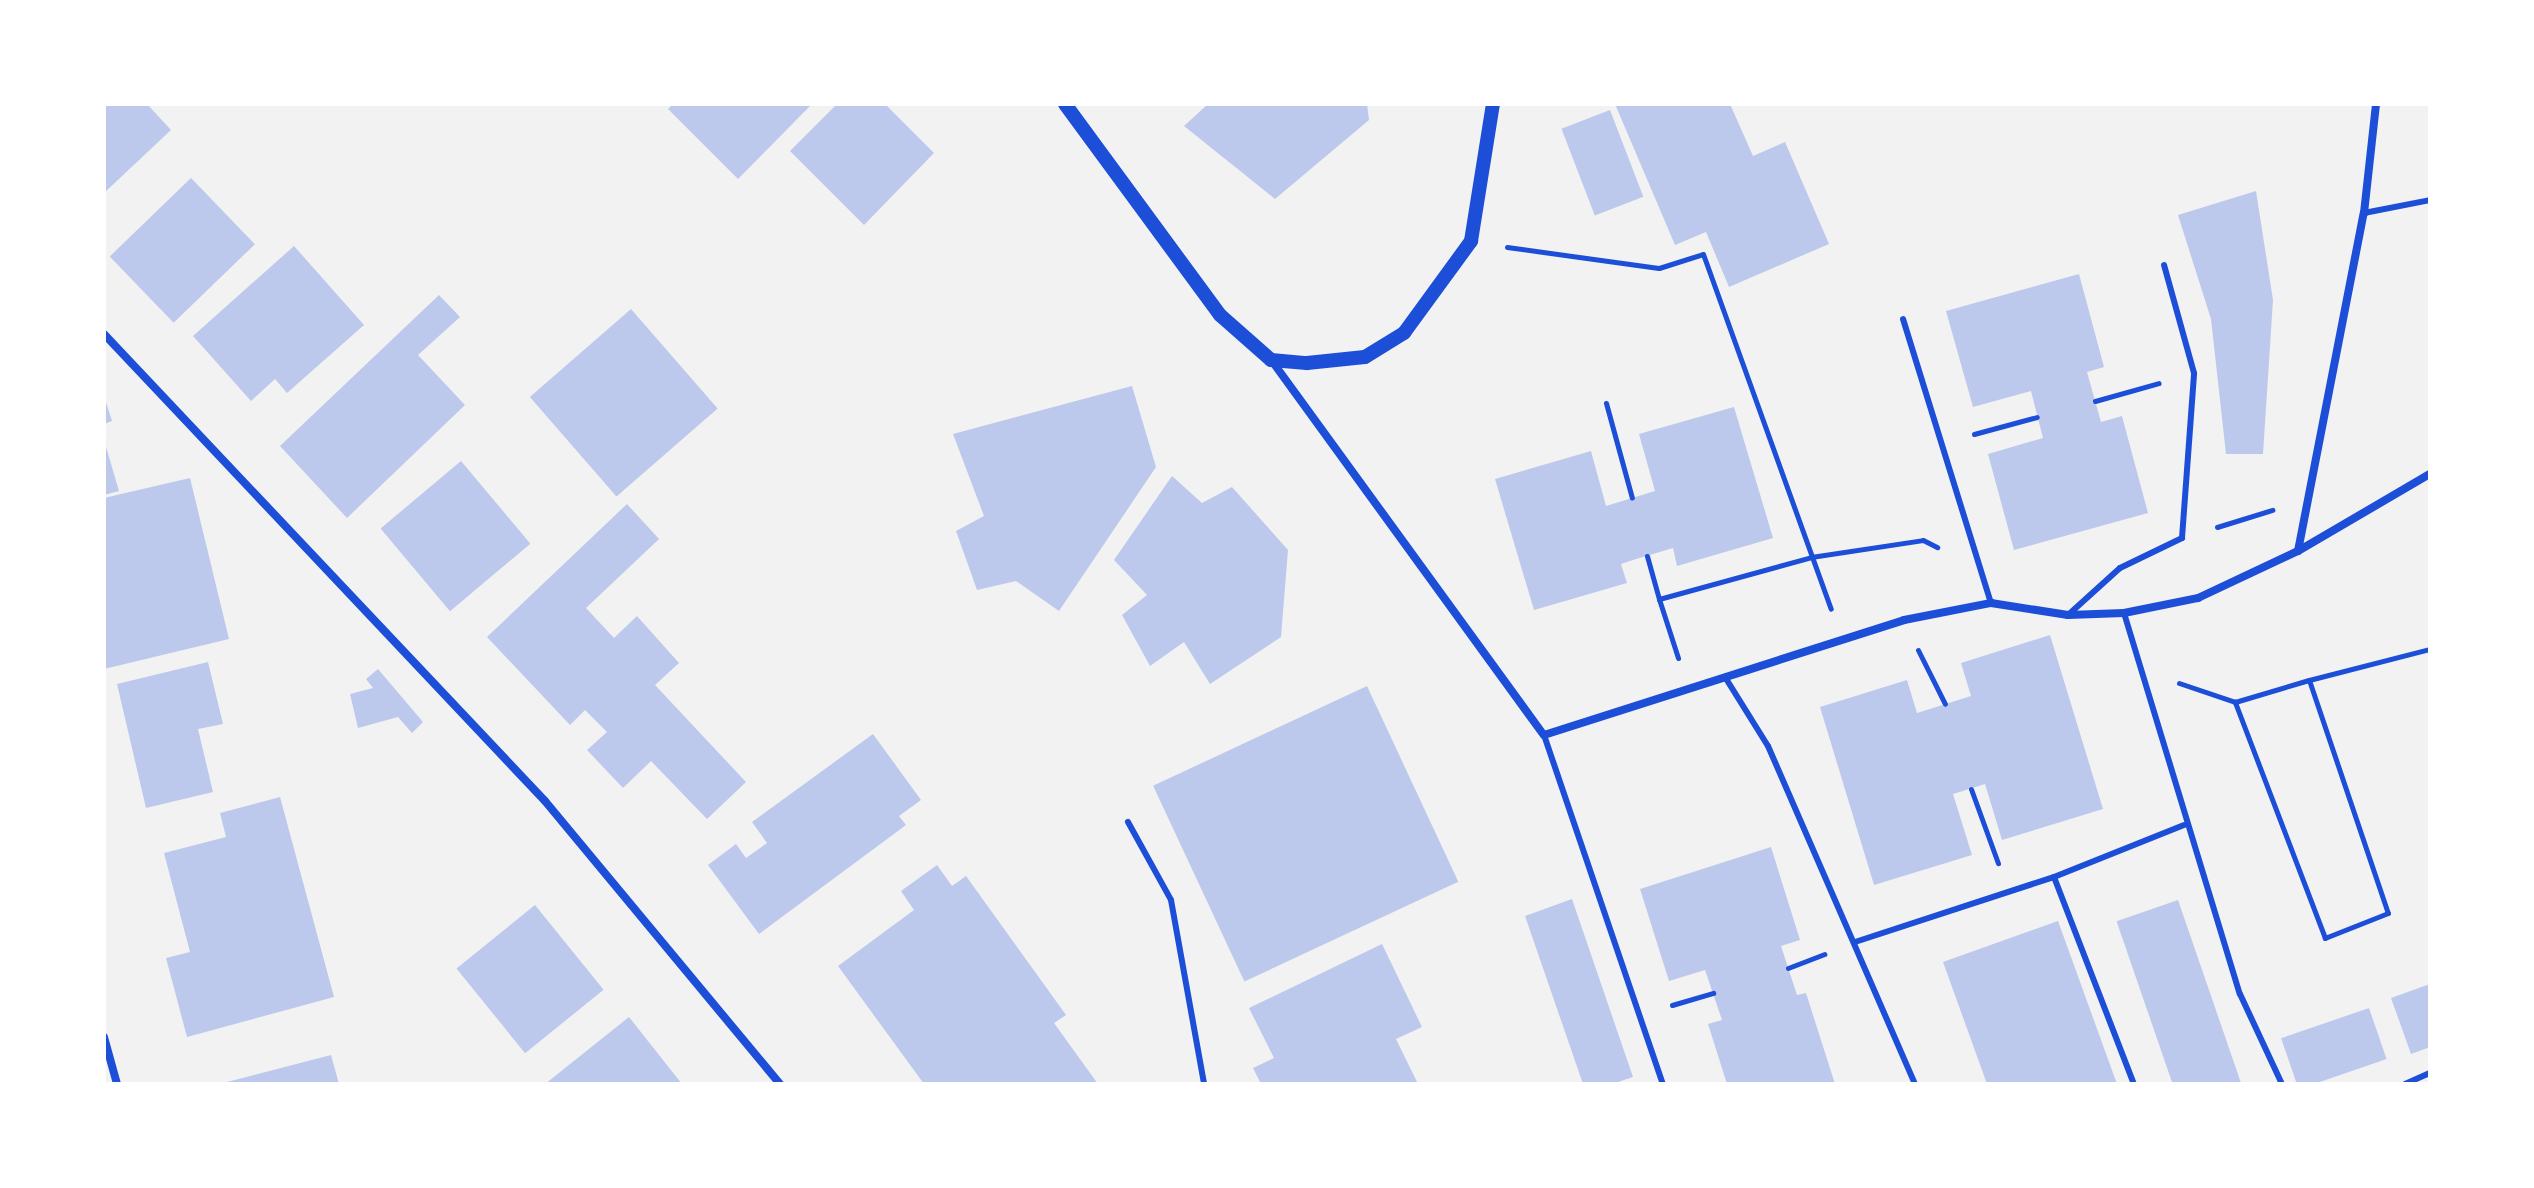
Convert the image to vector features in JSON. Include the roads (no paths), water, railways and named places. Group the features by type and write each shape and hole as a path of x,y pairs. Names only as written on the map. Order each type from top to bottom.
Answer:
{"street":[{"path":"1065,104 1220,315 1271,360 1544,735 1904,620 1991,603 2068,615 2124,613 2198,598 2298,551 2430,474"},
{"path":"1271,360 1365,357 1404,333 1471,241 1493,104"},
{"path":"2298,551 2364,213 2376,104"},
{"path":"104,334 545,801 780,1084"},
{"path":"104,1037 117,1084"}],"lane":[{"path":"2364,213 2430,200"},
{"path":"2068,615 2120,568 2182,538 2194,373 2164,265"},
{"path":"1903,319 1991,603"},
{"path":"2124,613 2184,825 2240,994 2282,1084"},
{"path":"1725,677 1768,746 1915,1084"},
{"path":"1544,735 1663,1084"},
{"path":"1128,822 1171,900 1204,1084"},
{"path":"1855,942 2054,877 2184,825"},
{"path":"2054,877 2134,1084"},
{"path":"2405,1084 2430,1073"}]}
